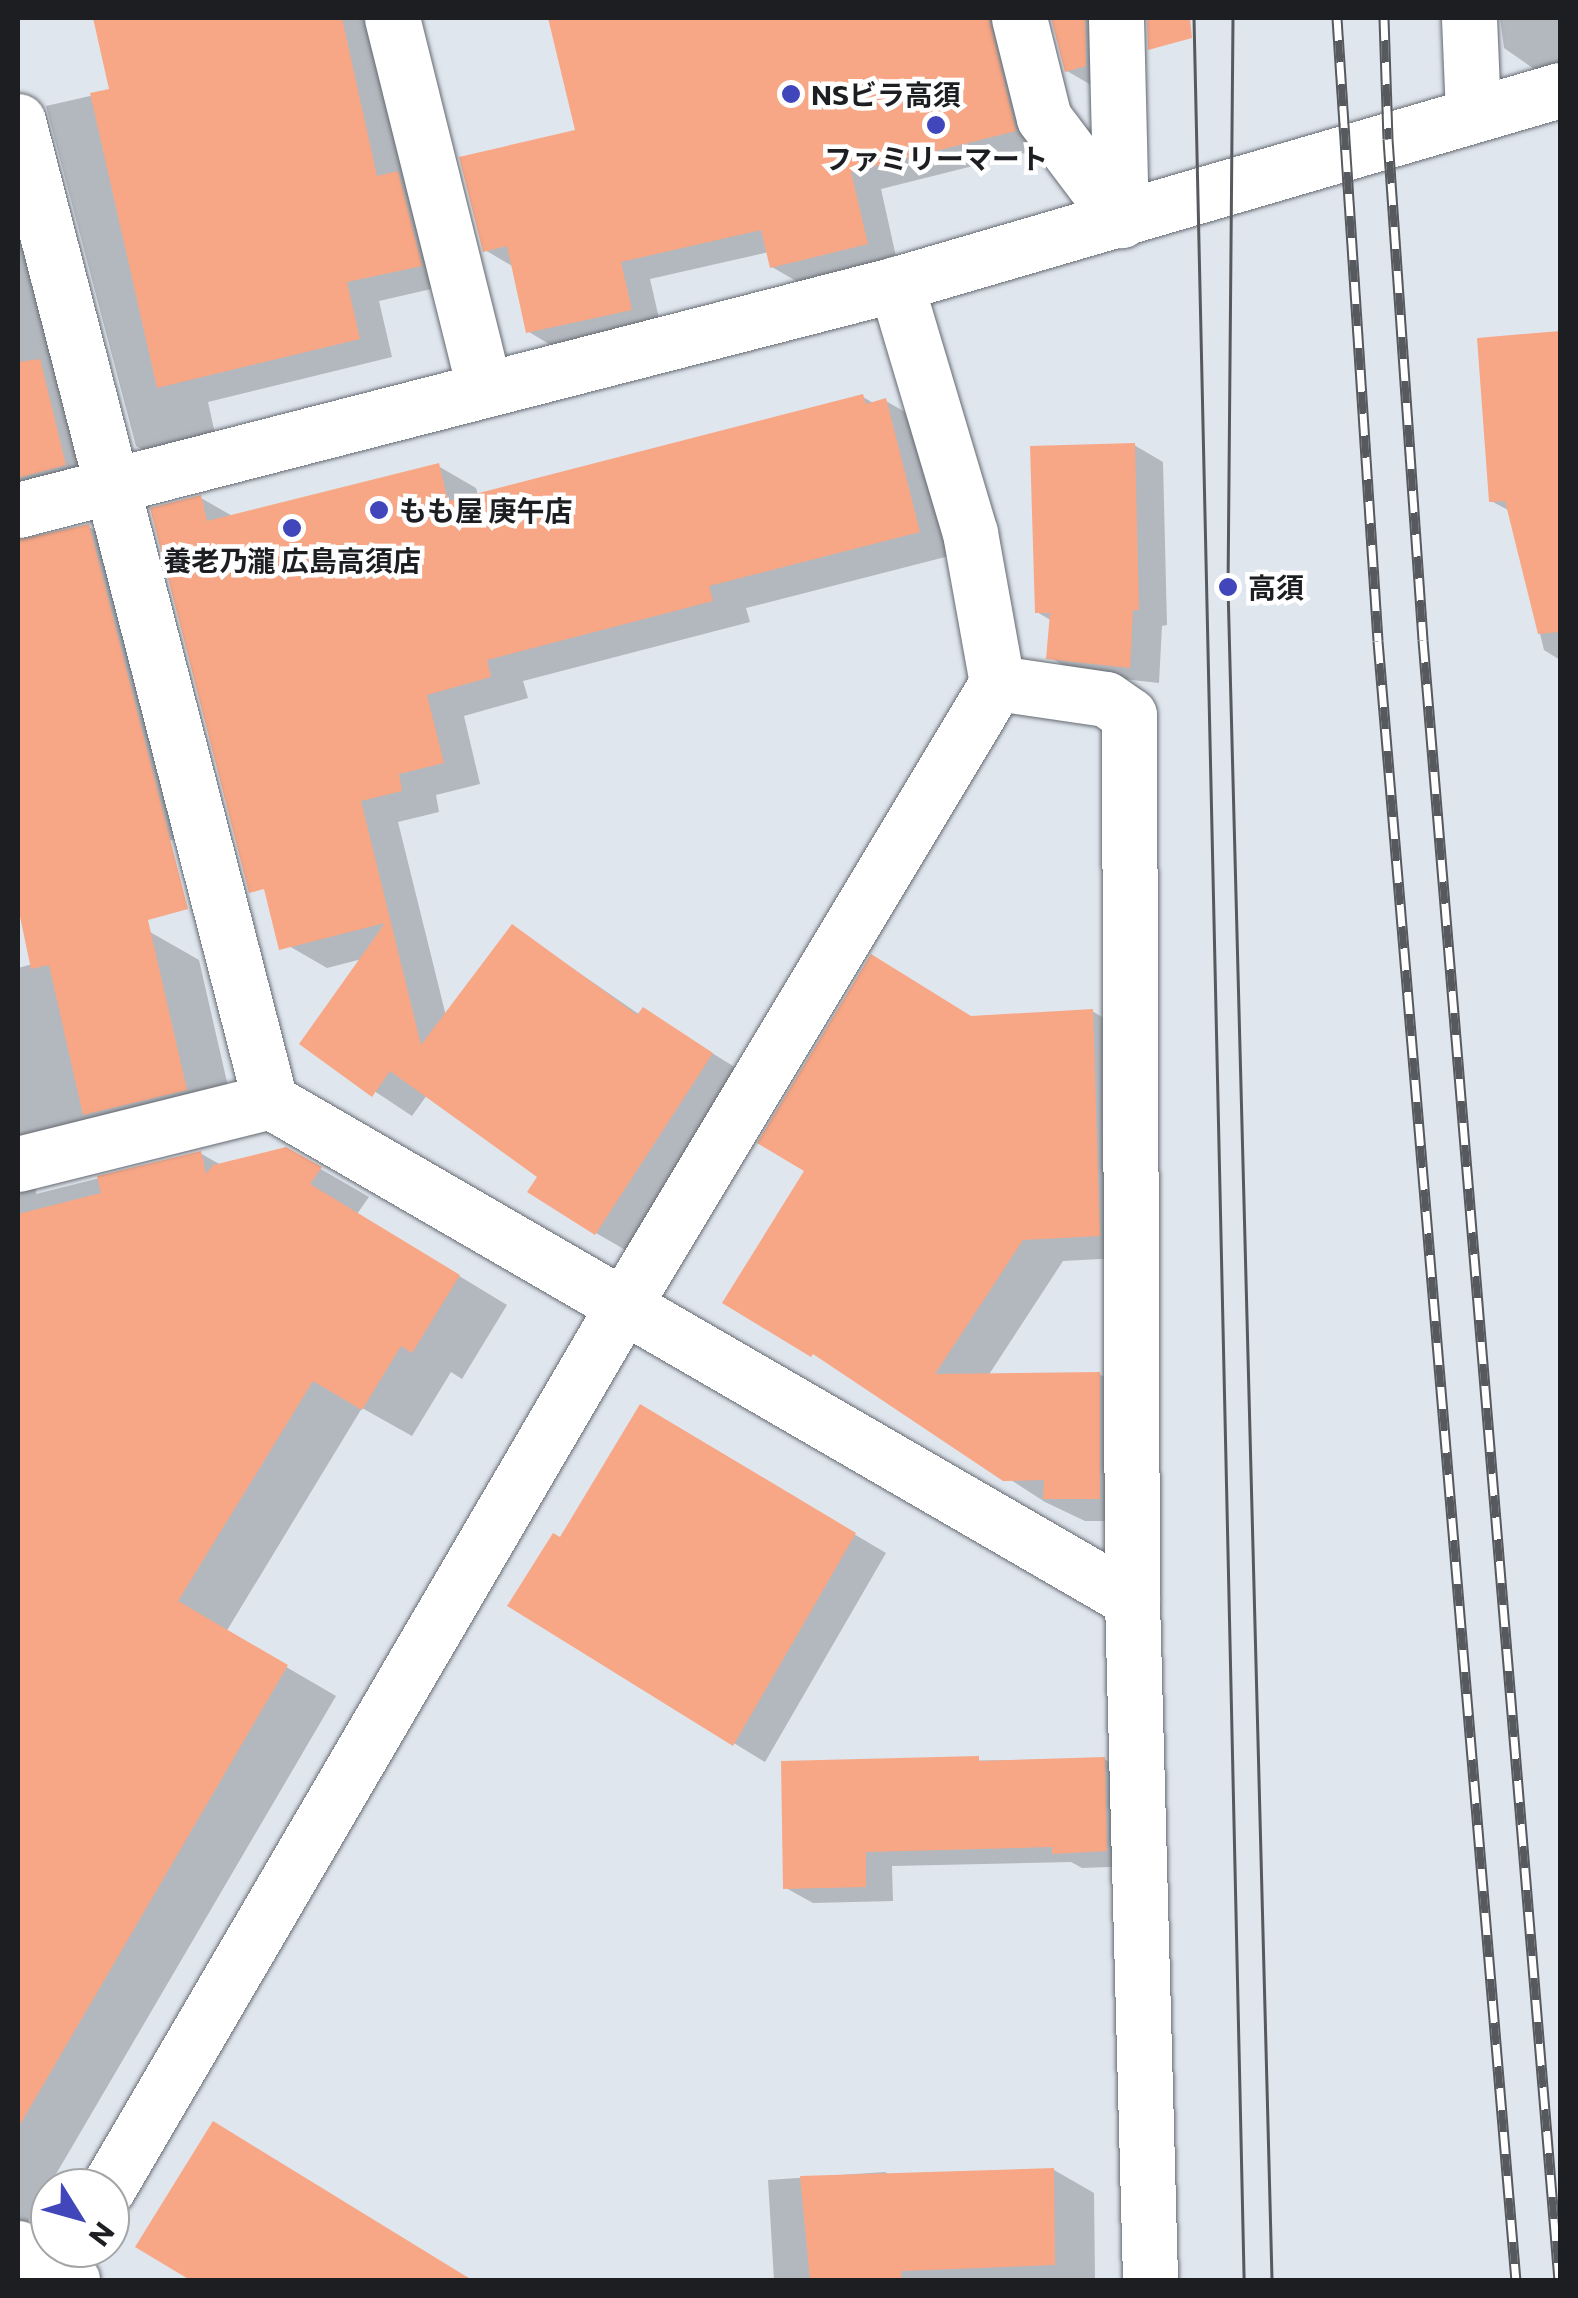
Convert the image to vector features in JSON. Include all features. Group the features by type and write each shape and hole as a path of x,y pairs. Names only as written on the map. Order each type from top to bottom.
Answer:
{"street":[{"path":"392,18 486,390"},
{"path":"1019,18 1044,118 1121,220"},
{"path":"1116,18 1121,220"},
{"path":"1470,18 1473,112"},
{"path":"18,510 896,284 1473,112 1560,90"},
{"path":"18,121 270,1100"},
{"path":"120,2168 625,1303 997,683 970,533 896,284"},
{"path":"997,683 1106,699 1129,715 1132,1600 1150,2280"},
{"path":"18,1164 270,1100 1132,1600"}],"building":[{"path":"93,18 342,18 377,176 398,171 422,266 347,282 360,339 157,388 90,93 109,89"},
{"path":"548,18 989,18 1016,131 851,172 868,244 770,268 761,230 621,262 632,310 526,333 507,246 483,252 459,157 575,130"},
{"path":"1051,18 1085,18 1086,66 1065,72"},
{"path":"1147,18 1190,18 1192,38 1148,50"},
{"path":"1560,331 1560,632 1538,634 1505,501 1489,502 1477,338"},
{"path":"40,359 66,465 18,478 18,362"},
{"path":"863,394 866,404 886,398 920,532 709,586 713,601 487,660 491,677 427,695 444,763 399,774 402,791 361,801 421,1045 512,924 637,1015 643,1007 713,1053 595,1235 527,1192 537,1177 390,1071 372,1097 299,1044 385,923 279,950 264,889 249,893 150,508 201,495 207,521 439,463 448,501"},
{"path":"1135,443 1139,610 1133,610 1130,668 1046,659 1050,613 1035,613 1030,446"},
{"path":"89,524 188,909 148,920 187,1090 83,1115 49,965 31,969 18,907 18,540"},
{"path":"871,954 971,1016 1093,1009 1100,1236 1023,1240 935,1374 1100,1372 1100,1499 1043,1499 1044,1480 1003,1481 813,1354 811,1357 722,1303 804,1171 757,1143"},
{"path":"286,1147 322,1167 310,1184 460,1275 412,1353 401,1346 362,1410 313,1381 178,1601 288,1665 18,2128 18,1214 101,1193 97,1176 201,1151 206,1174 213,1165"},
{"path":"640,1404 856,1533 733,1746 507,1606 553,1533 560,1537"},
{"path":"979,1756 979,1761 1105,1757 1107,1851 1052,1854 1052,1847 866,1852 866,1887 783,1889 781,1761"},
{"path":"213,2121 472,2280 190,2280 135,2247"},
{"path":"1054,2168 1055,2265 901,2271 902,2280 810,2280 800,2176"}],"tram line":[{"path":"1194,18 1244,2280"},
{"path":"1233,18 1228,587 1272,2280"}],"railway":[{"path":"1337,18 1378,641 1516,2280"},
{"path":"1384,18 1388,139 1423,640 1559,2280"}],"place":[{"name":"NSビラ高須","path":"791,94"},
{"name":"ファミリーマート","path":"936,125"},
{"name":"もも屋 庚午店","path":"379,510"},
{"name":"養老乃瀧 広島高須店","path":"292,528"},
{"name":"高須","path":"1228,587"}]}
